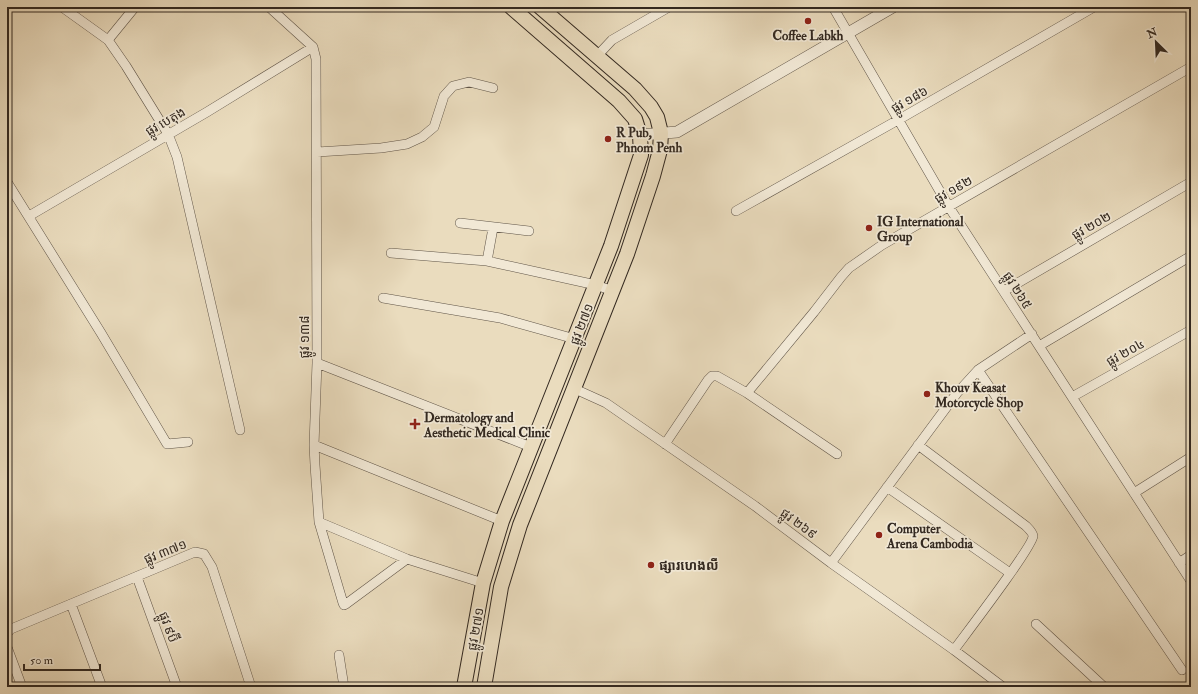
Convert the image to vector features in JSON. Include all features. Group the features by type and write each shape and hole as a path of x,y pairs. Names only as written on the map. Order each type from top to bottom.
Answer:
{"main road":[{"name":"ផ្លូវ ២៧១","path":"464,687 484,583 502,521 596,286 611,246 640,155 640,135 635,119 619,101 511,7"},
{"name":"ផ្លូវ ២៧១","path":"484,687 501,587 520,525 575,389 627,254 654,176 660,150 661,134 657,116 651,107 635,89 540,7"}],"street":[{"path":"62,7 108,40 168,134 177,157 240,430"},
{"path":"108,40 135,7"},
{"path":"269,7 313,47"},
{"path":"597,56 612,40 669,7"},
{"name":"ផ្លូវ ២៦៥","path":"833,7 949,206 1191,581"},
{"path":"640,135 677,132 893,7"},
{"name":"ផ្លូវ ១៨៦","path":"736,211 1094,7"},
{"name":"ផ្លូវ បេតុង","path":"29,216 313,47"},
{"name":"ផ្លូវ ១៣៨","path":"313,47 316,59 317,152 317,363 314,445 319,522 344,605 407,559"},
{"name":"ផ្លូវ ១៩២","path":"747,393 849,268 882,245 1191,67"},
{"path":"317,152 381,148 407,144 422,137 434,127 444,96 453,86 469,82 493,88"},
{"path":"7,182 167,444 188,442"},
{"name":"ផ្លូវ ២០២","path":"1004,291 1191,182"},
{"path":"460,223 529,231"},
{"path":"487,261 493,228"},
{"path":"391,253 487,261 613,291"},
{"path":"1039,346 1191,256"},
{"path":"382,298 500,318 575,339"},
{"name":"ផ្លូវ ២០៤","path":"1072,397 1191,330"},
{"path":"831,563 918,445 958,393 978,370 1032,334"},
{"path":"317,363 531,447"},
{"path":"978,370 1182,670"},
{"path":"665,444 712,376 717,376 747,393 837,454"},
{"name":"ផ្លូវ ២៦៩","path":"575,389 606,402 755,506 831,563 954,650 1003,687"},
{"path":"314,445 502,521"},
{"path":"918,445 1026,526 1032,533 1033,537 1010,573 954,650"},
{"path":"1134,493 1191,457"},
{"path":"887,487 1010,573"},
{"path":"319,522 407,559 484,583"},
{"name":"ផ្លូវ ៣៧១","path":"7,633 11,629 195,552 204,554 212,567 251,687"},
{"path":"1179,563 1191,555"},
{"name":"ផ្លូវ ៩ប៊ី","path":"137,577 177,687"},
{"path":"71,604 102,687"},
{"path":"1036,624 1104,687"},
{"path":"7,647 22,687"},
{"path":"339,655 344,687"}],"place":[{"name":"Coffee Labkh","path":"808,21"},
{"name":"R Pub, Phnom Penh","path":"608,139"},
{"name":"IG International Group","path":"869,228"},
{"name":"Khouv Keasat Motorcycle Shop","path":"927,394"},
{"name":"Dermatology and Aesthetic Medical Clinic","path":"415,424"},
{"name":"Computer Arena Cambodia","path":"879,535"},
{"name":"ផ្សារហេងលី","path":"651,565"}]}
